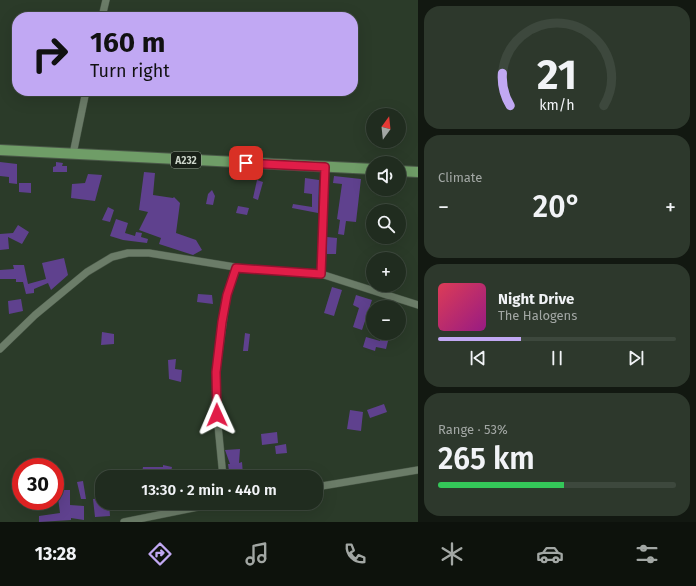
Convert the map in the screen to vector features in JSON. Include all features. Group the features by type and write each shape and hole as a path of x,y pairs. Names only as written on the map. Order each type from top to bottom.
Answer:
{"main road":[{"name":"A232","path":"0,150 366,169"},
{"path":"406,171 418,172"}],"street":[{"path":"103,12 106,0"},
{"path":"73,154 85,96"},
{"path":"321,274 325,167"},
{"path":"0,350 35,315 87,272 112,257 128,253 149,253 236,268 321,274 418,305"},
{"path":"222,470 217,415 216,372 227,295 236,268"},
{"path":"323,486 418,470"},
{"path":"124,522 183,510"}],"building":[{"path":"0,162 17,164 17,184 9,183 9,177 0,176"},
{"path":"56,162 63,163 62,166 67,166 67,172 53,172 53,167 56,166"},
{"path":"144,172 155,173 153,195 174,197 180,203 176,233 196,240 202,250 193,255 159,244 161,238 139,230 148,212 139,210"},
{"path":"88,174 102,175 95,201 71,198 72,184 85,183"},
{"path":"334,176 361,179 356,222 346,221 344,235 338,234 340,220 337,219 342,184 333,183"},
{"path":"305,178 319,180 318,213 292,208 293,204 312,207 312,194 304,193"},
{"path":"257,180 263,182 258,200 253,198"},
{"path":"19,183 31,183 31,193 19,192"},
{"path":"212,190 215,196 213,205 206,204 208,194"},
{"path":"238,206 249,208 247,215 236,213"},
{"path":"108,207 114,210 110,222 102,220"},
{"path":"116,219 128,223 125,233 135,236 136,232 142,233 141,237 148,239 147,243 123,240 110,236"},
{"path":"18,225 29,232 22,244 8,237 9,249 0,250 0,234 13,233"},
{"path":"327,237 337,238 336,254 327,254"},
{"path":"64,258 68,275 51,290 48,283 34,289 34,293 26,294 23,282 16,282 16,279 0,279 0,270 14,269 13,265 24,265 28,284 46,279 42,263"},
{"path":"332,287 342,290 334,316 324,313"},
{"path":"198,294 212,295 213,304 197,302"},
{"path":"356,295 372,300 366,300 366,318 362,330 353,327 359,308 353,305"},
{"path":"21,299 23,311 9,314 8,301"},
{"path":"102,332 114,334 114,344 101,345"},
{"path":"245,333 250,334 248,351 243,351"},
{"path":"366,337 366,340 388,340 386,349 376,347 375,351 363,347"},
{"path":"176,359 175,369 182,370 181,382 169,379 168,360"},
{"path":"384,404 387,412 370,418 367,410"},
{"path":"350,410 363,412 361,431 347,429"},
{"path":"277,432 278,443 262,445 261,434"},
{"path":"286,444 287,453 276,454 275,446"},
{"path":"240,449 239,463 242,462 243,470 229,470 228,464 230,464 225,450"},
{"path":"163,465 172,467 171,470 142,470 143,467 163,467"},
{"path":"83,481 86,499 81,499 77,482"},
{"path":"64,490 70,490 70,505 84,506 84,520 71,518 71,520 39,522 39,516 60,513 60,510 64,510"},
{"path":"93,499 95,499 95,510 110,510 110,516 95,517"}],"route":[{"path":"217,415 216,372 222,322 227,295 236,268 321,274 325,167 246,163"}]}
